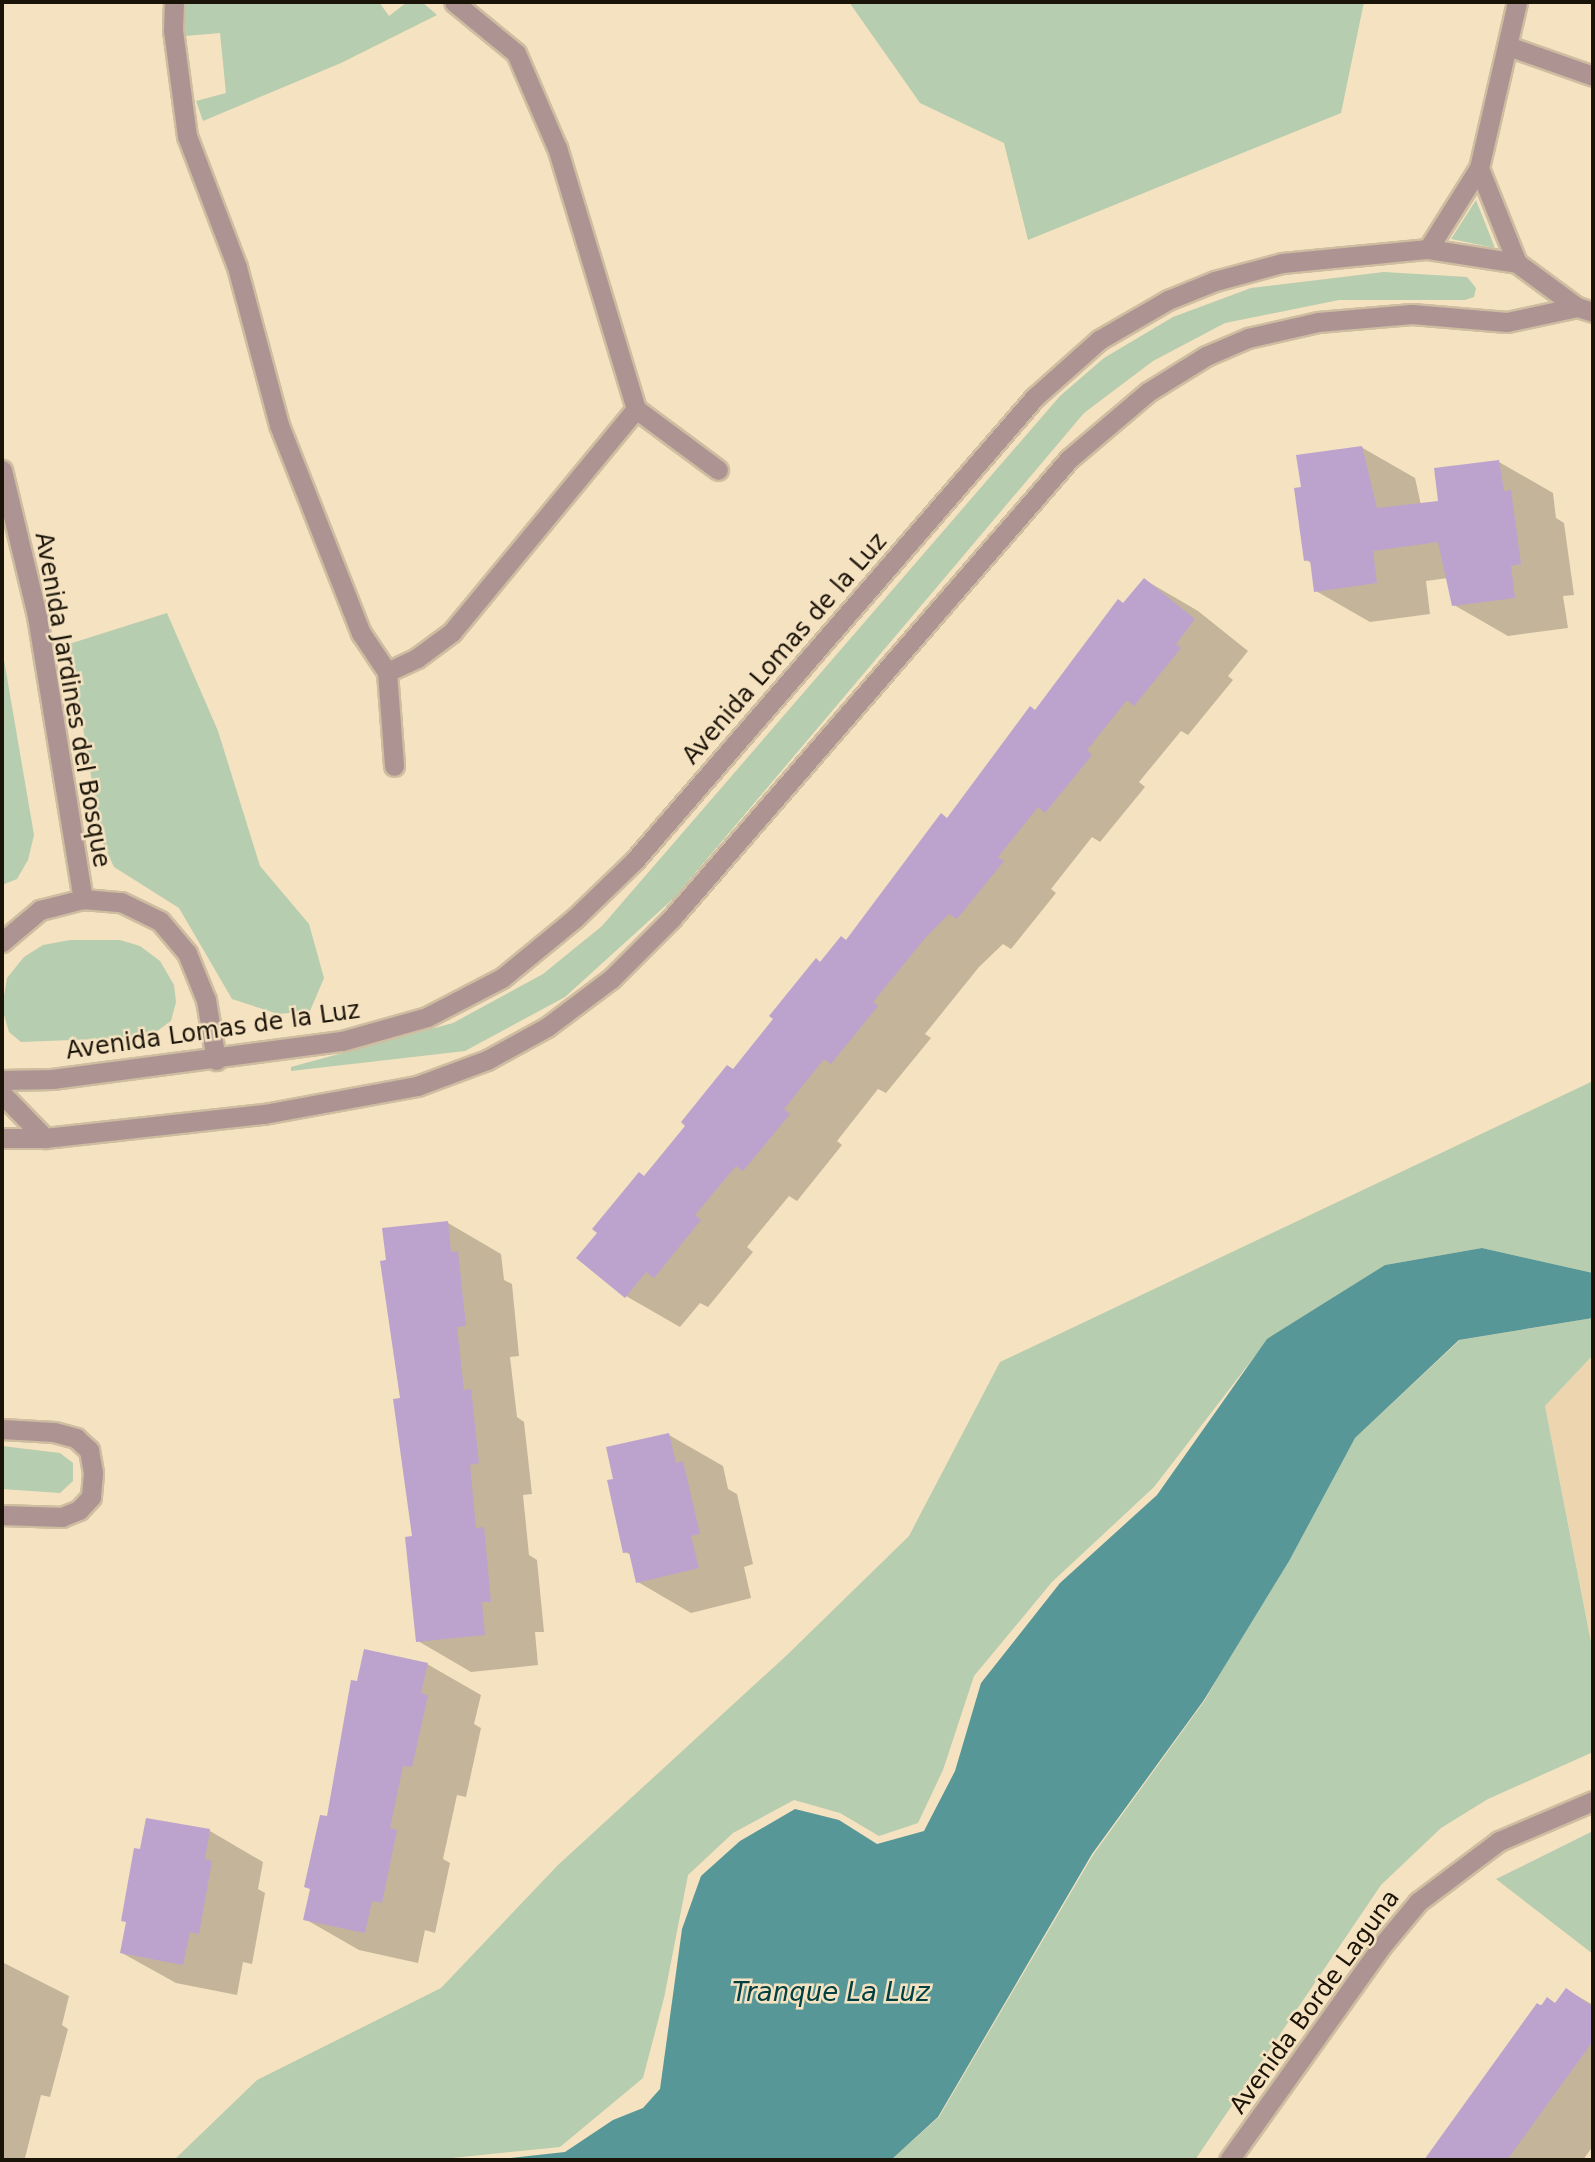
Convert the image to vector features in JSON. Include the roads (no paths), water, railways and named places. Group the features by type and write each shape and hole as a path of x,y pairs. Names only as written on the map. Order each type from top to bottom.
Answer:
{"street":[{"path":"174,2 173,30 187,136 237,267 279,425 360,633 387,672 394,766"},
{"path":"454,2 516,53 557,148 636,409 718,470"},
{"path":"1428,249 1479,167 1517,2"},
{"path":"1508,46 1593,76"},
{"path":"1479,167 1517,263"},
{"name":"Avenida Lomas de la Luz","path":"2,1080 216,1060 342,1041 427,1017 502,978 575,918 635,860 1035,397 1099,340 1168,300 1247,271 1360,253 1428,249 1517,263 1585,310"},
{"name":"Avenida Lomas de la Luz","path":"2,1138 45,1138 228,1119 345,1100 417,1086 498,1054 547,1027 611,979 671,919 1069,459 1148,392 1206,356 1248,338 1318,322 1412,314 1507,322 1585,310"},
{"path":"387,672 417,658 452,632 636,409"},
{"name":"Avenida Jardines del Bosque","path":"2,470 37,616 83,899"},
{"name":"Avenida Jardines del Bosque","path":"2,942 40,910 83,899 121,902 160,920 187,953 206,1000 216,1060"},
{"path":"2,1094 45,1138"},
{"path":"2,1429 54,1432 76,1438 89,1450 93,1474 91,1497 79,1510 62,1517 2,1514"},
{"name":"Avenida Borde Laguna","path":"1229,2160 1380,1948 1418,1902 1499,1841 1593,1801"}],"water":[{"name":"Tranque La Luz","path":"1482,1248 1593,1273 1593,1318 1459,1340 1355,1438 1289,1561 1204,1700 1092,1854 938,2117 891,2160 493,2160 565,2152 613,2120 643,2108 660,2089 682,1929 701,1876 740,1841 795,1809 839,1820 877,1844 924,1831 955,1771 981,1683 1060,1583 1157,1495 1267,1339 1385,1265"}]}
